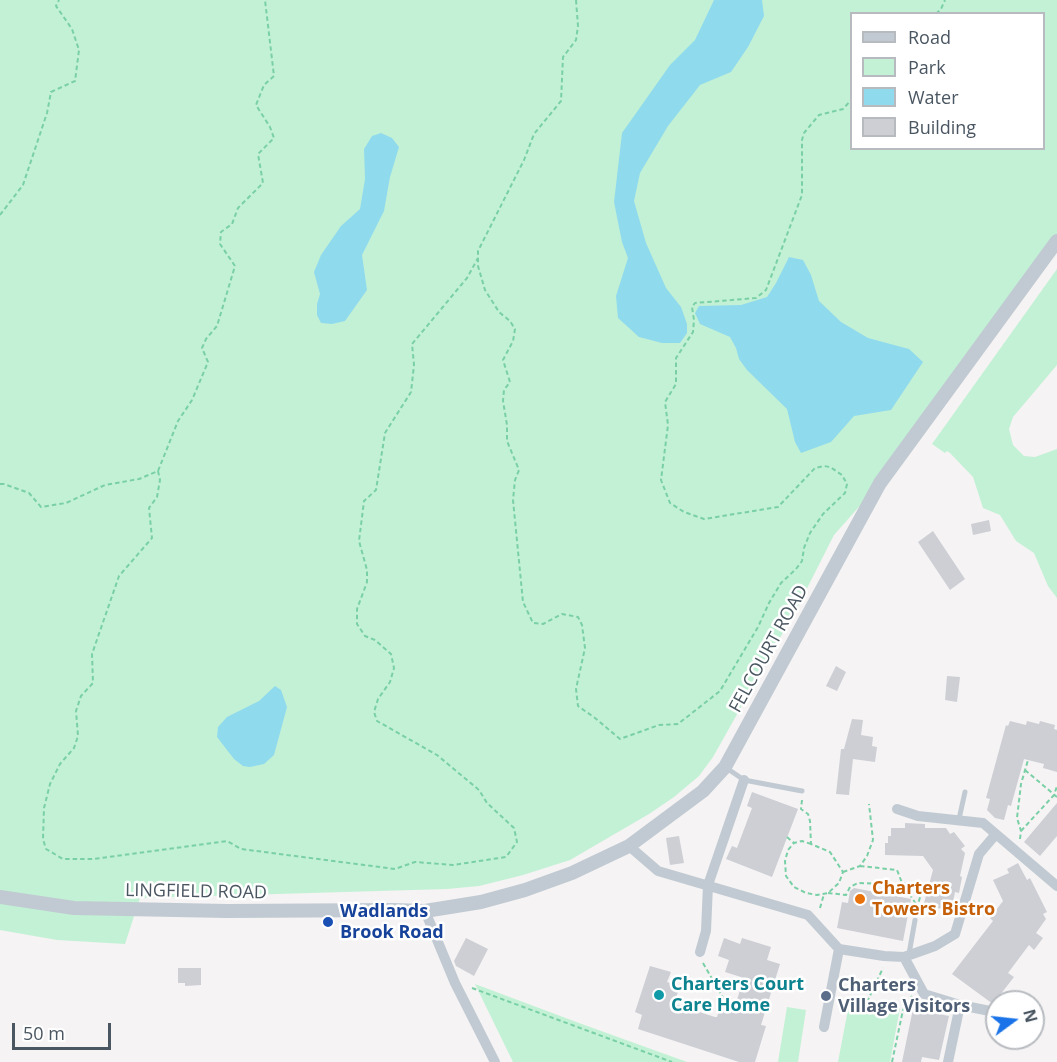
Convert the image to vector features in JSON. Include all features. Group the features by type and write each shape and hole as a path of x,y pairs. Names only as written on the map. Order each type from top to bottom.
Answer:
{"street":[{"name":"FELCOURT ROAD","path":"392,910 425,911 481,902 525,890 572,873 629,846 703,790 725,767 880,483 1057,241"},
{"path":"700,952 706,931 708,885 744,780"},
{"path":"897,809 918,816 983,823 1057,886"},
{"path":"629,846 658,871 808,915 839,949 884,956 907,956 935,946 955,934 979,854 996,834"},
{"name":"LINGFIELD ROAD","path":"0,897 75,908 227,911 392,910"},
{"path":"425,911 455,983 495,1062"},
{"path":"824,1027 839,949"},
{"path":"907,956 924,994 985,1010"},
{"path":"948,1062 960,1005"}],"lane":[{"path":"725,767 744,780 802,791"},
{"path":"959,819 965,792"},
{"path":"907,956 915,920"}],"path":[{"path":"0,215 24,184 47,113 51,92 75,81 79,50 72,29 56,6 59,0"},
{"path":"265,0 274,76 264,85 256,105 274,138 258,154 263,183 238,208 232,224 221,232 220,244 235,266 217,326 202,348 208,362 192,400 178,420 158,471 160,480 157,497 149,508 152,538 119,576 92,654 93,683 81,696 76,711 78,736 74,748 60,764 50,784 44,808 43,839 46,849 63,859 94,859 227,840 241,849 395,869 415,862 453,865 506,857 517,842 514,828 487,803 479,790 437,755 377,721 374,712 378,699 390,682 394,668 390,654 375,640 364,636 357,624 357,609 367,582 368,570 359,541 364,501 376,490 385,433 411,392 414,365 412,344 466,278 478,256"},
{"path":"576,0 578,26 576,40 563,57 561,101 534,134 524,160 478,251 478,266 485,290 515,329 513,340 503,360 510,382 504,390 504,401 507,441 519,470 515,480 513,500 523,602 533,623 543,624 562,614 578,617 582,626 585,648 576,689 578,706 620,739 659,725 678,724 720,691 758,627 780,583 802,561 810,533 823,514 844,493 847,484 842,475 824,466 815,468 778,507 704,519 684,512 670,503 661,480 668,425 665,402 676,384 676,358 693,332 692,307 696,303 756,298 766,291 802,195 804,133 819,115 843,109 850,101"},
{"path":"0,484 28,493 41,507 66,503 105,485 139,479 158,471"},
{"path":"1013,848 1020,839 1021,831 1017,818 1021,784 1028,760"},
{"path":"1025,770 1056,796"},
{"path":"1021,831 1056,796 1057,786"},
{"path":"802,791 801,809 808,814 811,844"},
{"path":"860,866 873,840 869,804"},
{"path":"787,837 794,843"},
{"path":"843,872 830,852 811,844 802,841 794,843 788,850 785,861 786,876 794,887 817,895 828,893 846,895 850,887 858,883 890,884 910,895 916,904 915,920"},
{"path":"843,872 860,866 897,870 902,883 923,888 916,911"},
{"path":"828,893 839,883 843,872"},
{"path":"700,952 702,963 726,1003 726,1010"},
{"path":"867,1002 882,972 884,956"},
{"path":"455,983 672,1062"},
{"path":"892,1062 903,1010 910,997 922,990"}],"green space":[{"path":"0,0 1057,0 1057,241 880,483 834,535 799,604 713,757 699,776 649,814 570,860 523,875 479,886 447,889 140,898 125,944 57,940 0,930"},
{"path":"1057,269 1057,365 1013,417 1009,429 1013,445 1024,456 1035,457 1057,449 1057,598 1048,586 1034,553 1016,541 1000,515 983,508 973,477 950,453 947,451 945,453 932,444"},
{"path":"475,984 579,1023 687,1062 513,1062"},
{"path":"850,999 900,1008 890,1062 838,1062"},
{"path":"787,1007 806,1010 798,1062 778,1062"}],"water":[{"path":"714,0 762,0 764,16 748,47 731,72 700,85 668,126 640,173 634,201 646,243 666,288 681,307 687,324 687,333 680,343 662,343 639,337 618,318 616,296 628,258 622,242 614,202 622,133 670,65 695,40"},
{"path":"381,133 392,138 399,147 390,177 384,211 362,255 367,290 345,321 332,324 321,323 317,315 320,294 314,272 321,255 341,226 360,209 365,179 364,149 372,136"},
{"path":"789,257 803,260 811,275 819,301 841,322 868,338 909,349 923,362 891,410 854,416 831,442 801,453 795,442 787,409 747,370 739,359 730,337 700,324 695,313 699,306 741,305 767,297"},
{"path":"275,686 281,690 287,707 274,755 264,764 243,766 234,759 217,737 218,727 227,717 259,701"}],"building":[{"path":"989,520 991,531 973,535 971,524"},
{"path":"933,531 965,579 950,590 918,542"},
{"path":"836,666 846,672 837,691 826,686"},
{"path":"947,676 960,677 957,702 945,700"},
{"path":"852,719 863,720 861,735 873,737 872,746 877,747 875,762 853,759 849,795 836,794 841,749 844,749"},
{"path":"1010,721 1026,725 1027,721 1039,724 1040,721 1055,725 1057,772 1043,768 1044,764 1024,759 1011,806 1008,805 1004,820 995,818 987,810 990,799 986,798 1006,725 1008,726"},
{"path":"752,792 798,809 772,877 726,859 732,846 737,848 752,808 747,806"},
{"path":"1057,803 1057,836 1040,856 1024,842"},
{"path":"905,823 925,824 925,828 946,828 950,834 954,832 965,846 961,849 965,853 959,893 955,892 952,907 944,905 943,909 937,908 937,910 923,907 933,870 923,856 885,855 885,843 888,843 888,836 891,836 891,828 905,828"},
{"path":"679,836 684,863 670,865 666,838"},
{"path":"1018,863 1027,880 1030,878 1047,912 1043,914 1046,919 1036,933 1043,938 1034,950 1029,945 1008,973 1014,977 1004,990 985,990 985,998 952,974 993,921 990,918 1003,901 993,880 1009,873 1007,869"},
{"path":"854,888 911,899 903,941 837,928 842,902 848,903 850,891"},
{"path":"466,938 488,949 474,976 456,966 454,961"},
{"name":"Charters Court Care Home","path":"724,938 740,944 742,938 771,947 767,960 780,964 761,1025 766,1026 755,1062 739,1062 638,1029 642,1015 635,1012 650,966 671,972 667,982 680,986 674,1004 715,1017 720,1008 733,1012 744,978 725,972 729,960 718,956"},
{"path":"178,968 201,968 201,985 185,986 185,983 178,983"},
{"path":"913,1009 949,1016 939,1060 922,1057 921,1062 902,1062"}],"place":[{"name":"Charters Towers Bistro","path":"860,899"},
{"name":"Wadlands Brook Road","path":"328,922"},
{"name":"Charters Court Care Home","path":"659,995"},
{"name":"Charters Village Visitors","path":"826,996"}]}
